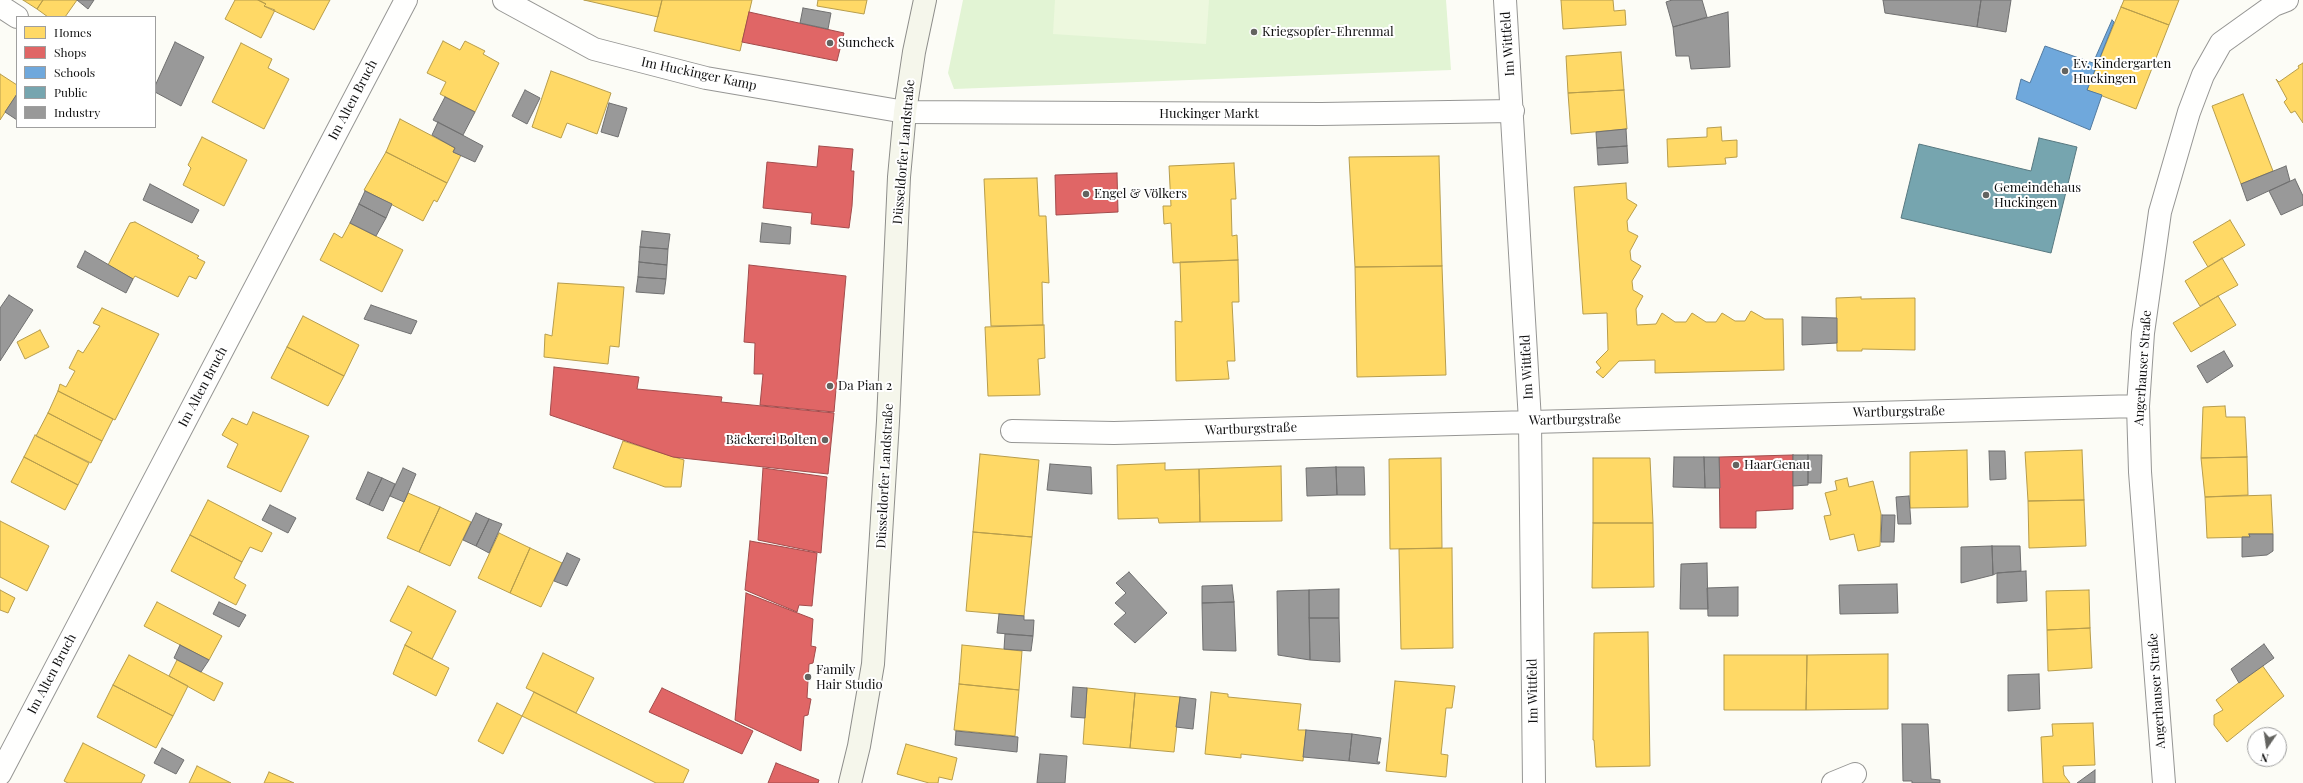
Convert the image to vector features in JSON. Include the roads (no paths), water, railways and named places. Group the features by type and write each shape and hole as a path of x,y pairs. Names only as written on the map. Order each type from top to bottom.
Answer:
{"main road":[{"name":"Düsseldorfer Landstraße","path":"850,783 873,664 888,421 899,177 905,112 914,52 925,0"}],"street":[{"name":"Im Alten Bruch","path":"0,774 406,0"},
{"name":"Im Huckinger Kamp","path":"504,0 594,49 706,78 905,112"},
{"name":"Im Wittfeld","path":"1505,0 1513,111 1530,421 1534,783"},
{"name":"Angerhauser Straße","path":"2164,783 2140,472 2138,406 2143,333 2160,212 2189,112 2203,75 2221,43 2274,5 2287,0"},
{"path":"0,6 16,16"},
{"name":"Huckinger Markt","path":"905,112 1321,114 1513,111"},
{"name":"Wartburgstraße","path":"1012,431 1114,433 2138,406"},
{"path":"1833,783 1855,774"}],"place":[{"name":"Kriegsopfer-Ehrenmal","path":"1254,32"},
{"name":"Suncheck","path":"830,43"},
{"name":"Ev. Kindergarten Huckingen","path":"2065,71"},
{"name":"Engel & Völkers","path":"1086,194"},
{"name":"Gemeindehaus Huckingen","path":"1986,195"},
{"name":"Da Pian 2","path":"830,386"},
{"name":"Bäckerei Bolten","path":"825,440"},
{"name":"HaarGenau","path":"1736,465"},
{"name":"Family Hair Studio","path":"808,677"}]}
